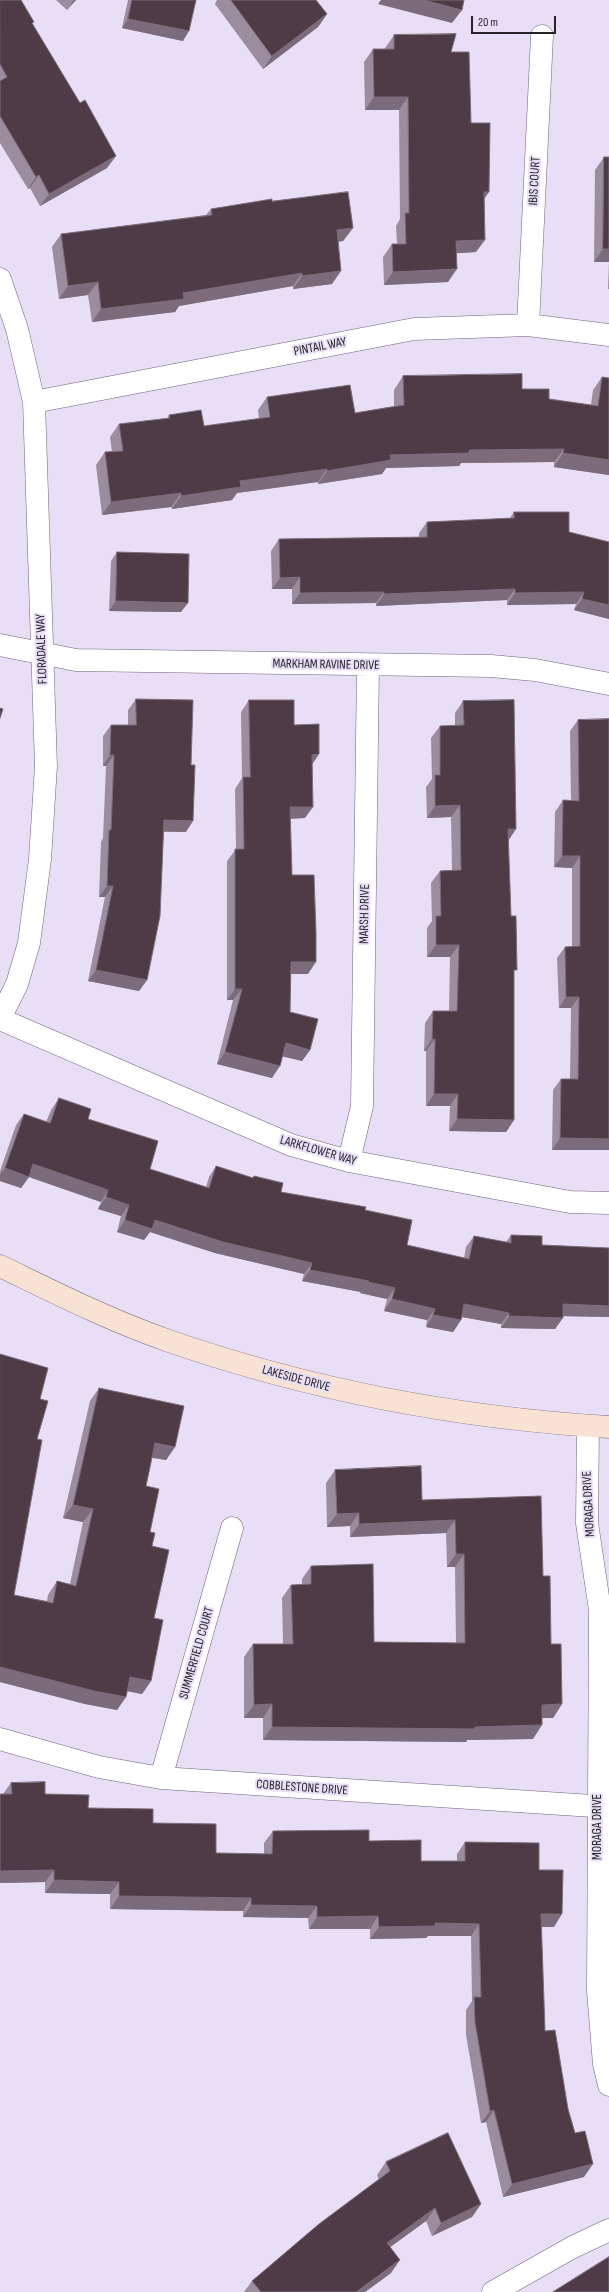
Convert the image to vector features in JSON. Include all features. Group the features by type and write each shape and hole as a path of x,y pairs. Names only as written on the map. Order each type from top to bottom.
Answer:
{"street":[{"name":"IBIS COURT","path":"528,325 542,36"},
{"name":"FLORADALE WAY","path":"0,279 17,329 34,402 41,654 46,766 40,859 29,943 17,984 0,1018"},
{"name":"PINTAIL WAY","path":"34,402 414,329 528,325 609,335"},
{"name":"MARKHAM RAVINE DRIVE","path":"0,645 76,660 368,666 491,666 535,670 609,684"},
{"name":"MARSH DRIVE","path":"349,1161 362,1106 368,666"},
{"name":"LARKFLOWER WAY","path":"0,1018 291,1145 349,1161 570,1202 609,1203"},
{"name":"LAKESIDE DRIVE","path":"0,1266 112,1318 168,1340 262,1370 331,1388 439,1408 518,1420 599,1426"},
{"name":"MORAGA DRIVE","path":"599,1426 587,1523 600,1610 603,1808 598,1991 604,2064 609,2085"},
{"name":"SUMMERFIELD COURT","path":"161,1778 232,1528"},
{"name":"COBBLESTONE DRIVE","path":"0,1739 99,1767 161,1778 603,1808"},
{"path":"494,2292 573,2247 609,2230"}],"building":[{"path":"0,0 21,0 34,22 32,23 80,103 85,100 116,156 49,194 39,175 36,177 0,116 0,81 7,77 0,64"},
{"path":"132,0 196,0 189,31 128,19"},
{"path":"231,0 316,0 327,14 272,56"},
{"path":"424,0 464,0 462,10"},
{"path":"456,34 451,52 469,52 471,123 490,123 489,192 484,192 485,240 456,241 457,269 393,272 392,244 406,244 405,213 409,213 408,97 374,97 373,49 394,49 394,35"},
{"path":"604,157 609,157 609,249 603,249"},
{"path":"348,192 353,228 337,230 341,271 302,276 302,273 183,293 184,299 101,309 98,282 68,286 61,234 212,215 211,209 272,199 272,201"},
{"path":"522,374 522,389 549,389 549,399 598,406 602,377 609,378 609,460 563,453 564,449 469,450 469,453 390,455 391,460 327,471 327,469 240,481 241,487 181,496 181,493 111,502 105,452 123,451 119,424 170,418 169,415 201,410 204,426 270,417 267,397 350,385 355,413 404,405 403,376"},
{"path":"514,512 569,512 569,532 609,542 609,605 582,599 584,592 515,593 515,589 384,594 384,592 300,593 300,577 280,578 279,539 427,537 427,522 514,518"},
{"path":"117,552 189,554 188,603 116,601"},
{"path":"136,699 193,700 191,765 195,765 193,821 164,820 160,916 147,980 96,970 113,886 107,886 114,755 110,755 111,725 136,725"},
{"path":"249,700 294,700 294,725 319,724 319,754 312,755 313,807 290,807 292,875 314,875 316,962 291,962 290,1012 318,1019 310,1050 286,1043 280,1066 225,1052 242,989 235,989 235,849 244,849 243,777 250,777"},
{"path":"514,700 516,829 508,829 511,916 516,916 517,970 514,970 514,1120 457,1119 458,1094 434,1094 435,1039 432,1039 433,1011 457,1011 459,945 436,945 436,916 441,916 440,871 461,870 460,805 435,806 435,775 440,775 440,726 464,725 463,701"},
{"path":"0,708 3,709 0,718"},
{"path":"609,719 609,1139 560,1138 561,1079 578,1079 579,997 566,997 565,947 580,946 580,856 562,856 563,800 579,801 578,720"},
{"path":"59,1098 91,1109 88,1119 158,1141 150,1169 209,1188 216,1166 253,1178 254,1176 283,1183 281,1192 366,1207 365,1210 412,1220 407,1245 469,1259 474,1236 511,1243 511,1235 542,1236 542,1245 609,1248 609,1306 563,1304 563,1318 509,1316 509,1313 464,1304 461,1320 433,1315 435,1309 392,1299 395,1288 368,1282 369,1281 310,1270 312,1263 223,1242 155,1220 152,1229 125,1220 129,1205 106,1197 108,1190 33,1164 29,1177 5,1168 24,1114 50,1123"},
{"path":"0,1354 48,1368 40,1399 48,1401 37,1439 42,1440 14,1595 53,1603 57,1581 76,1586 93,1509 73,1505 99,1388 184,1406 175,1447 155,1443 146,1486 159,1489 150,1532 155,1533 152,1546 169,1550 154,1618 163,1620 151,1681 130,1677 126,1697 94,1691 0,1667"},
{"path":"421,1466 422,1500 541,1496 543,1576 550,1576 551,1644 561,1644 562,1704 542,1705 542,1725 475,1727 475,1729 272,1727 272,1704 254,1705 253,1644 293,1644 291,1585 311,1584 311,1566 373,1564 374,1642 465,1643 464,1554 456,1554 455,1520 359,1524 359,1513 337,1514 335,1470"},
{"path":"45,1782 45,1794 89,1795 88,1808 153,1809 153,1823 216,1824 216,1853 272,1854 273,1831 369,1830 369,1841 421,1840 421,1861 465,1861 465,1842 539,1843 539,1870 563,1870 562,1914 541,1914 545,2031 555,2030 568,2109 575,2133 585,2131 593,2164 512,2184 494,2110 490,2111 475,2022 474,1997 481,1997 479,1924 435,1923 435,1926 379,1927 378,1916 317,1917 317,1906 251,1905 251,1898 119,1896 119,1882 54,1880 54,1870 0,1871 0,1794 12,1794 11,1783"},
{"path":"448,2133 481,2204 441,2223 435,2208 387,2243 400,2260 356,2292 261,2292 252,2281 319,2224 390,2171 386,2162"},
{"path":"609,2257 609,2292 553,2292"}]}
